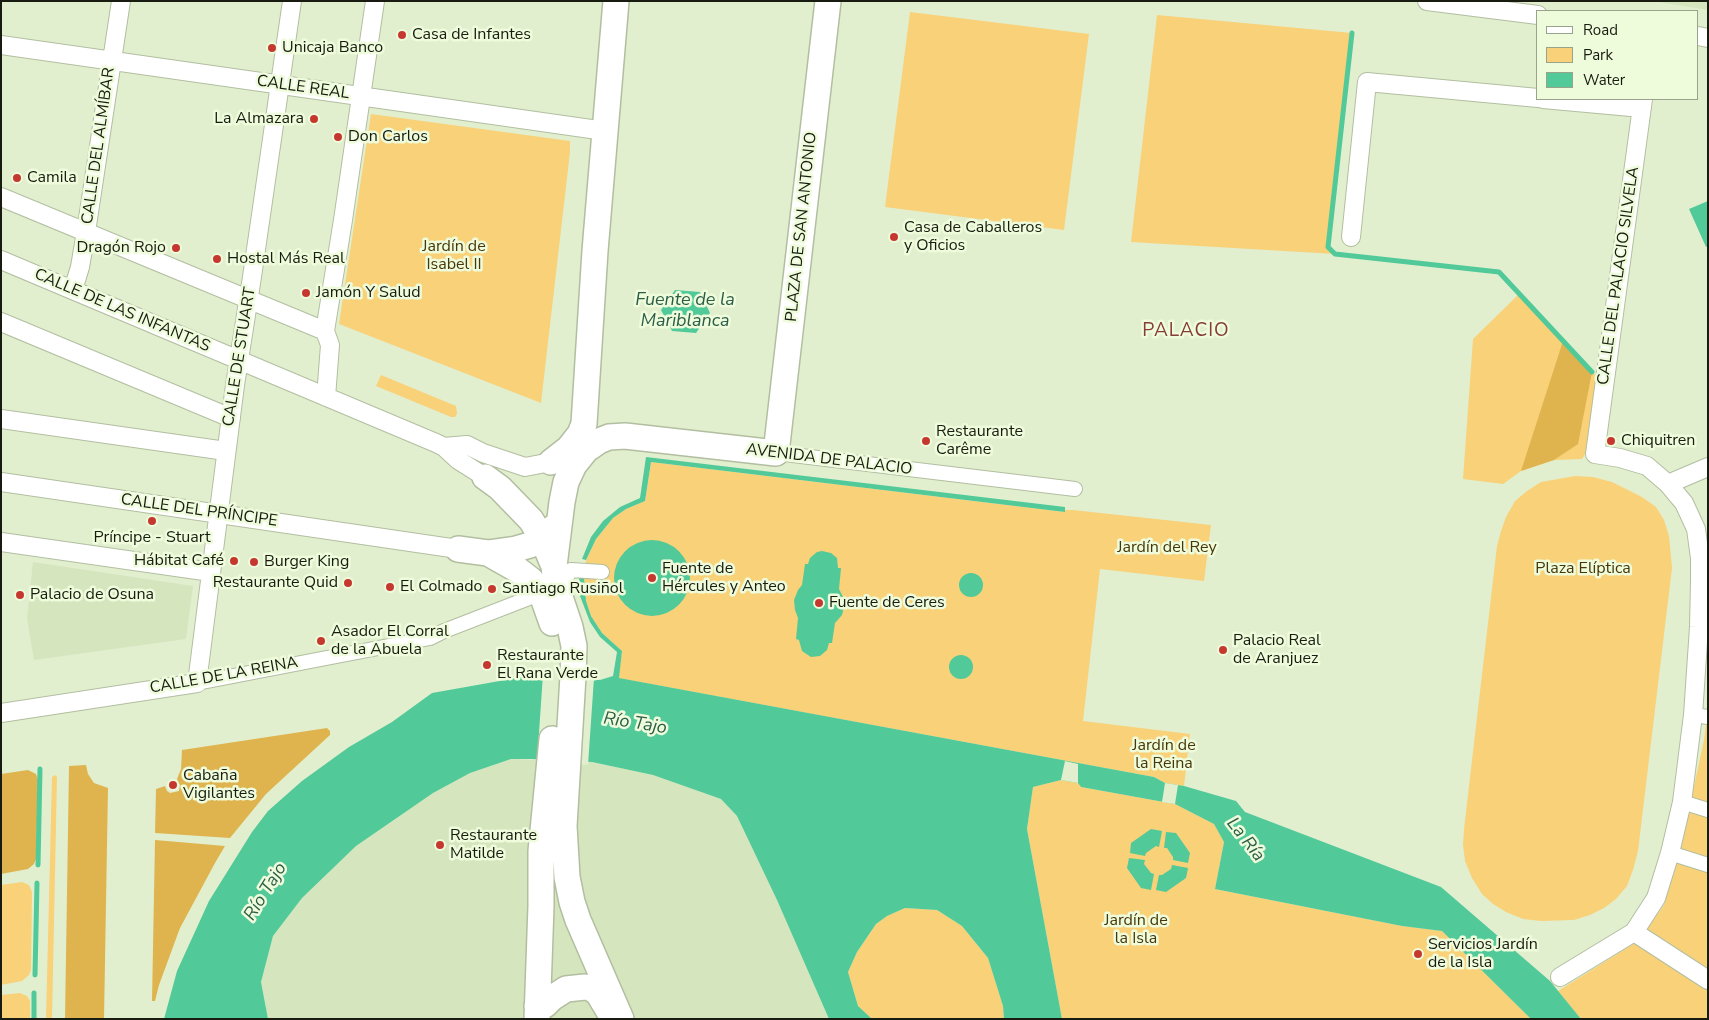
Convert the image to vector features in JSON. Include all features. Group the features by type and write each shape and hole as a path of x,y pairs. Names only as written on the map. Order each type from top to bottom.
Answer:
{"main road":[{"path":"537,1012 541,879 554,825 565,675 574,646 558,577 550,530 582,439 595,252 616,1"},
{"name":"PLAZA DE SAN ANTONIO","path":"776,453 828,1"},
{"name":"AVENIDA DE PALACIO","path":"582,439 599,440 609,436 625,436 776,453"},
{"path":"551,462 582,439"},
{"path":"485,477 516,503 531,520 550,530"},
{"path":"458,549 488,553 516,549 530,545 550,530"},
{"path":"488,553 518,570 542,592 556,641 558,658 565,675"},
{"path":"554,825 578,920 621,1019"},
{"path":"537,1012 552,998 566,989 585,987 591,988 598,993 614,1019"}],"street":[{"name":"CALLE DEL ALMÍBAR","path":"73,290 80,267 86,232 121,1"},
{"name":"CALLE DE STUART","path":"197,683 226,451 292,1"},
{"path":"326,397 330,345 325,332 375,1"},
{"path":"1427,1 1536,15"},
{"name":"CALLE REAL","path":"1,45 605,131"},
{"path":"1351,237 1367,82 1536,98"},
{"path":"1563,100 1643,104"},
{"name":"CALLE DEL PALACIO SILVELA","path":"1643,104 1595,454 1620,458 1647,466 1668,484"},
{"path":"1,197 325,332"},
{"name":"CALLE DE LAS INFANTAS","path":"1,260 440,445"},
{"path":"1,322 231,418"},
{"path":"1,419 226,451"},
{"path":"440,445 467,445 483,454 525,467 551,462"},
{"path":"440,445 458,460 485,477"},
{"name":"AVENIDA DE PALACIO","path":"776,453 1075,490"},
{"path":"1560,977 1634,932 1656,898 1670,853 1701,716 1703,627 1700,558 1696,529 1684,503 1668,484 1708,467"},
{"name":"CALLE DEL PRÍNCIPE","path":"1,482 458,549"},
{"path":"1,542 211,572"},
{"path":"558,577 571,570 602,572"},
{"name":"CALLE DE LA REINA","path":"1,713 197,683 430,638 444,630 529,598"},
{"path":"1682,802 1708,810"},
{"path":"1670,853 1708,865"},
{"path":"1634,932 1708,980"}],"shaded area":[{"path":"1652,1 1708,1 1708,10 1671,4"},
{"path":"1563,341 1592,372 1578,444 1554,460 1521,471"},
{"path":"33,562 193,586 186,639 34,660 27,619"},
{"path":"327,728 330,731 330,735 266,794 230,838 155,833 156,789 165,786 170,793 179,791 180,785 177,779 181,769 182,750"},
{"path":"511,759 592,762 653,775 721,799 737,816 777,900 829,1019 268,1019 261,982 273,936 302,898 356,846 433,793 470,773"},
{"path":"86,765 88,774 94,783 108,788 104,1019 65,1019 69,766"},
{"path":"28,770 36,774 38,780 36,859 34,864 28,869 1,874 1,774"},
{"path":"155,840 225,846 180,928 155,1001 152,1001"}],"green space":[{"path":"910,12 1089,34 1064,230 885,207"},
{"path":"1157,15 1352,33 1328,247 1335,254 1131,242"},
{"name":"Jardín de Isabel II","path":"371,114 570,141 541,403 339,324"},
{"path":"1518,295 1597,377 1587,451 1582,459 1554,460 1521,471 1503,484 1463,479 1473,339"},
{"path":"381,375 456,406 457,414 455,417 451,417 376,386"},
{"path":"651,462 1065,512 1065,510 1073,510 1211,525 1204,581 1100,569 1083,721 1190,734 1184,786 1165,783 1154,777 618,678 622,651 602,633 591,616 586,601 584,578 586,560 596,539 613,518 626,509 645,501"},
{"name":"Plaza Elíptica","path":"1575,476 1593,477 1612,482 1642,497 1656,507 1664,520 1669,536 1672,568 1638,851 1633,870 1627,886 1616,899 1604,908 1574,920 1541,921 1523,919 1506,912 1482,894 1472,878 1465,861 1464,829 1497,546 1501,531 1515,501 1527,491 1541,482"},
{"path":"1708,709 1708,1019 1581,1019 1558,991 1638,941 1664,905 1681,846 1704,740"},
{"path":"55,775 57,777 52,1019 46,1019 52,777"},
{"name":"Jardín de la Isla","path":"1061,780 1078,783 1081,787 1175,804 1214,824 1224,842 1215,889 1402,926 1442,931 1531,1019 1062,1019 1027,829 1033,787"},
{"path":"22,882 29,885 32,892 31,970 29,975 22,981 1,985 1,885"},
{"path":"905,908 937,910 962,926 988,958 1003,1006 1004,1019 872,1019 858,1006 848,972 857,952 876,924 887,916"},
{"path":"20,993 27,996 30,1001 30,1019 1,1019 1,995"}],"water":[{"path":"1708,201 1708,246 1706,247 1689,209"},
{"name":"Fuente de la Mariblanca","path":"675,290 700,292 710,313 696,333 672,331 661,310"},
{"path":"646,457 1065,507 1065,512 651,462 645,501 626,509 613,518 596,539 586,560 582,559 591,537 603,521 620,507 640,498"},
{"name":"Fuente de Hércules y Anteo","path":"652,540 667,543 679,551 687,563 690,578 687,593 679,605 667,613 652,616 637,613 625,605 617,593 614,578 617,563 625,551 637,543"},
{"name":"Fuente de Ceres","path":"817,552 831,553 837,558 838,568 841,568 839,589 843,597 844,607 842,615 835,623 832,643 829,643 827,650 820,656 811,657 802,651 799,640 796,639 798,618 794,600 802,585 805,564 808,564 810,558"},
{"path":"971,573 980,576 983,585 980,594 971,597 962,594 959,585 962,576"},
{"path":"579,577 584,578 586,601 591,616 602,633 622,651 619,678 1154,777 1165,783 1184,786 1236,801 1245,812 1441,887 1550,981 1581,1019 1531,1019 1442,931 1402,926 1215,889 1224,842 1214,824 1175,804 1081,787 1078,783 1061,780 1033,787 1027,829 1062,1019 1004,1019 1003,1006 988,958 962,926 937,910 905,908 887,916 876,924 857,952 848,972 858,1006 872,1019 829,1019 777,900 737,816 721,799 653,775 592,762 511,759 470,773 433,793 356,846 302,898 273,936 261,982 268,1019 164,1019 177,971 209,901 252,832 268,811 302,781 349,747 392,722 432,693 539,674 541,676 600,680 613,676 617,652 600,637 590,622 580,596"},
{"path":"961,655 970,658 973,667 970,676 961,679 952,676 949,667 952,658"},
{"path":"1151,829 1162,831 1159,847 1156,846 1146,853 1145,856 1130,853 1131,843"},
{"path":"1166,832 1176,833 1190,853 1188,863 1173,860 1167,848 1164,848"},
{"path":"1129,858 1145,860 1144,864 1154,874 1151,890 1141,888 1127,868"},
{"path":"1172,865 1188,868 1186,878 1166,892 1156,890 1159,875 1171,869"}],"pier":[{"path":"543,674 594,678 588,765 537,762"},
{"path":"1065,761 1078,764 1078,783 1061,780"},
{"path":"1165,783 1178,785 1175,804 1162,802"}],"waterway":[{"path":"1352,33 1328,247 1335,254 1499,272 1592,372"},
{"path":"38,865 40,769"},
{"path":"35,975 37,883"},
{"path":"34,993 34,1019"}],"place":[{"name":"Casa de Infantes","path":"402,35"},
{"name":"Unicaja Banco","path":"272,48"},
{"name":"La Almazara","path":"314,119"},
{"name":"Don Carlos","path":"338,137"},
{"name":"Camila","path":"17,178"},
{"name":"Casa de Caballeros y Oficios","path":"894,237"},
{"name":"Dragón Rojo","path":"176,248"},
{"name":"Hostal Más Real","path":"217,259"},
{"name":"Jamón Y Salud","path":"306,293"},
{"name":"Restaurante Carême","path":"926,441"},
{"name":"Chiquitren","path":"1611,441"},
{"name":"Príncipe - Stuart","path":"152,521"},
{"name":"Hábitat Café","path":"234,561"},
{"name":"Burger King","path":"254,562"},
{"name":"Fuente de Hércules y Anteo","path":"652,578"},
{"name":"Restaurante Quid","path":"348,583"},
{"name":"El Colmado","path":"390,587"},
{"name":"Santiago Rusiñol","path":"492,589"},
{"name":"Palacio de Osuna","path":"20,595"},
{"name":"Fuente de Ceres","path":"819,603"},
{"name":"Asador El Corral de la Abuela","path":"321,641"},
{"name":"Palacio Real de Aranjuez","path":"1223,650"},
{"name":"Restaurante El Rana Verde","path":"487,665"},
{"name":"Cabaña Vigilantes","path":"173,785"},
{"name":"Restaurante Matilde","path":"440,845"},
{"name":"Servicios Jardín de la Isla","path":"1418,954"}],"district":[{"name":"PALACIO","path":"1186,331"}],"park label":[{"name":"Jardín del Rey","path":"1167,548"},
{"name":"Jardín de la Reina","path":"1164,755"}],"water label":[{"name":"Río Tajo","path":"635,724"},
{"name":"La Ría","path":"1245,840"},
{"name":"Río Tajo","path":"266,892"}]}
